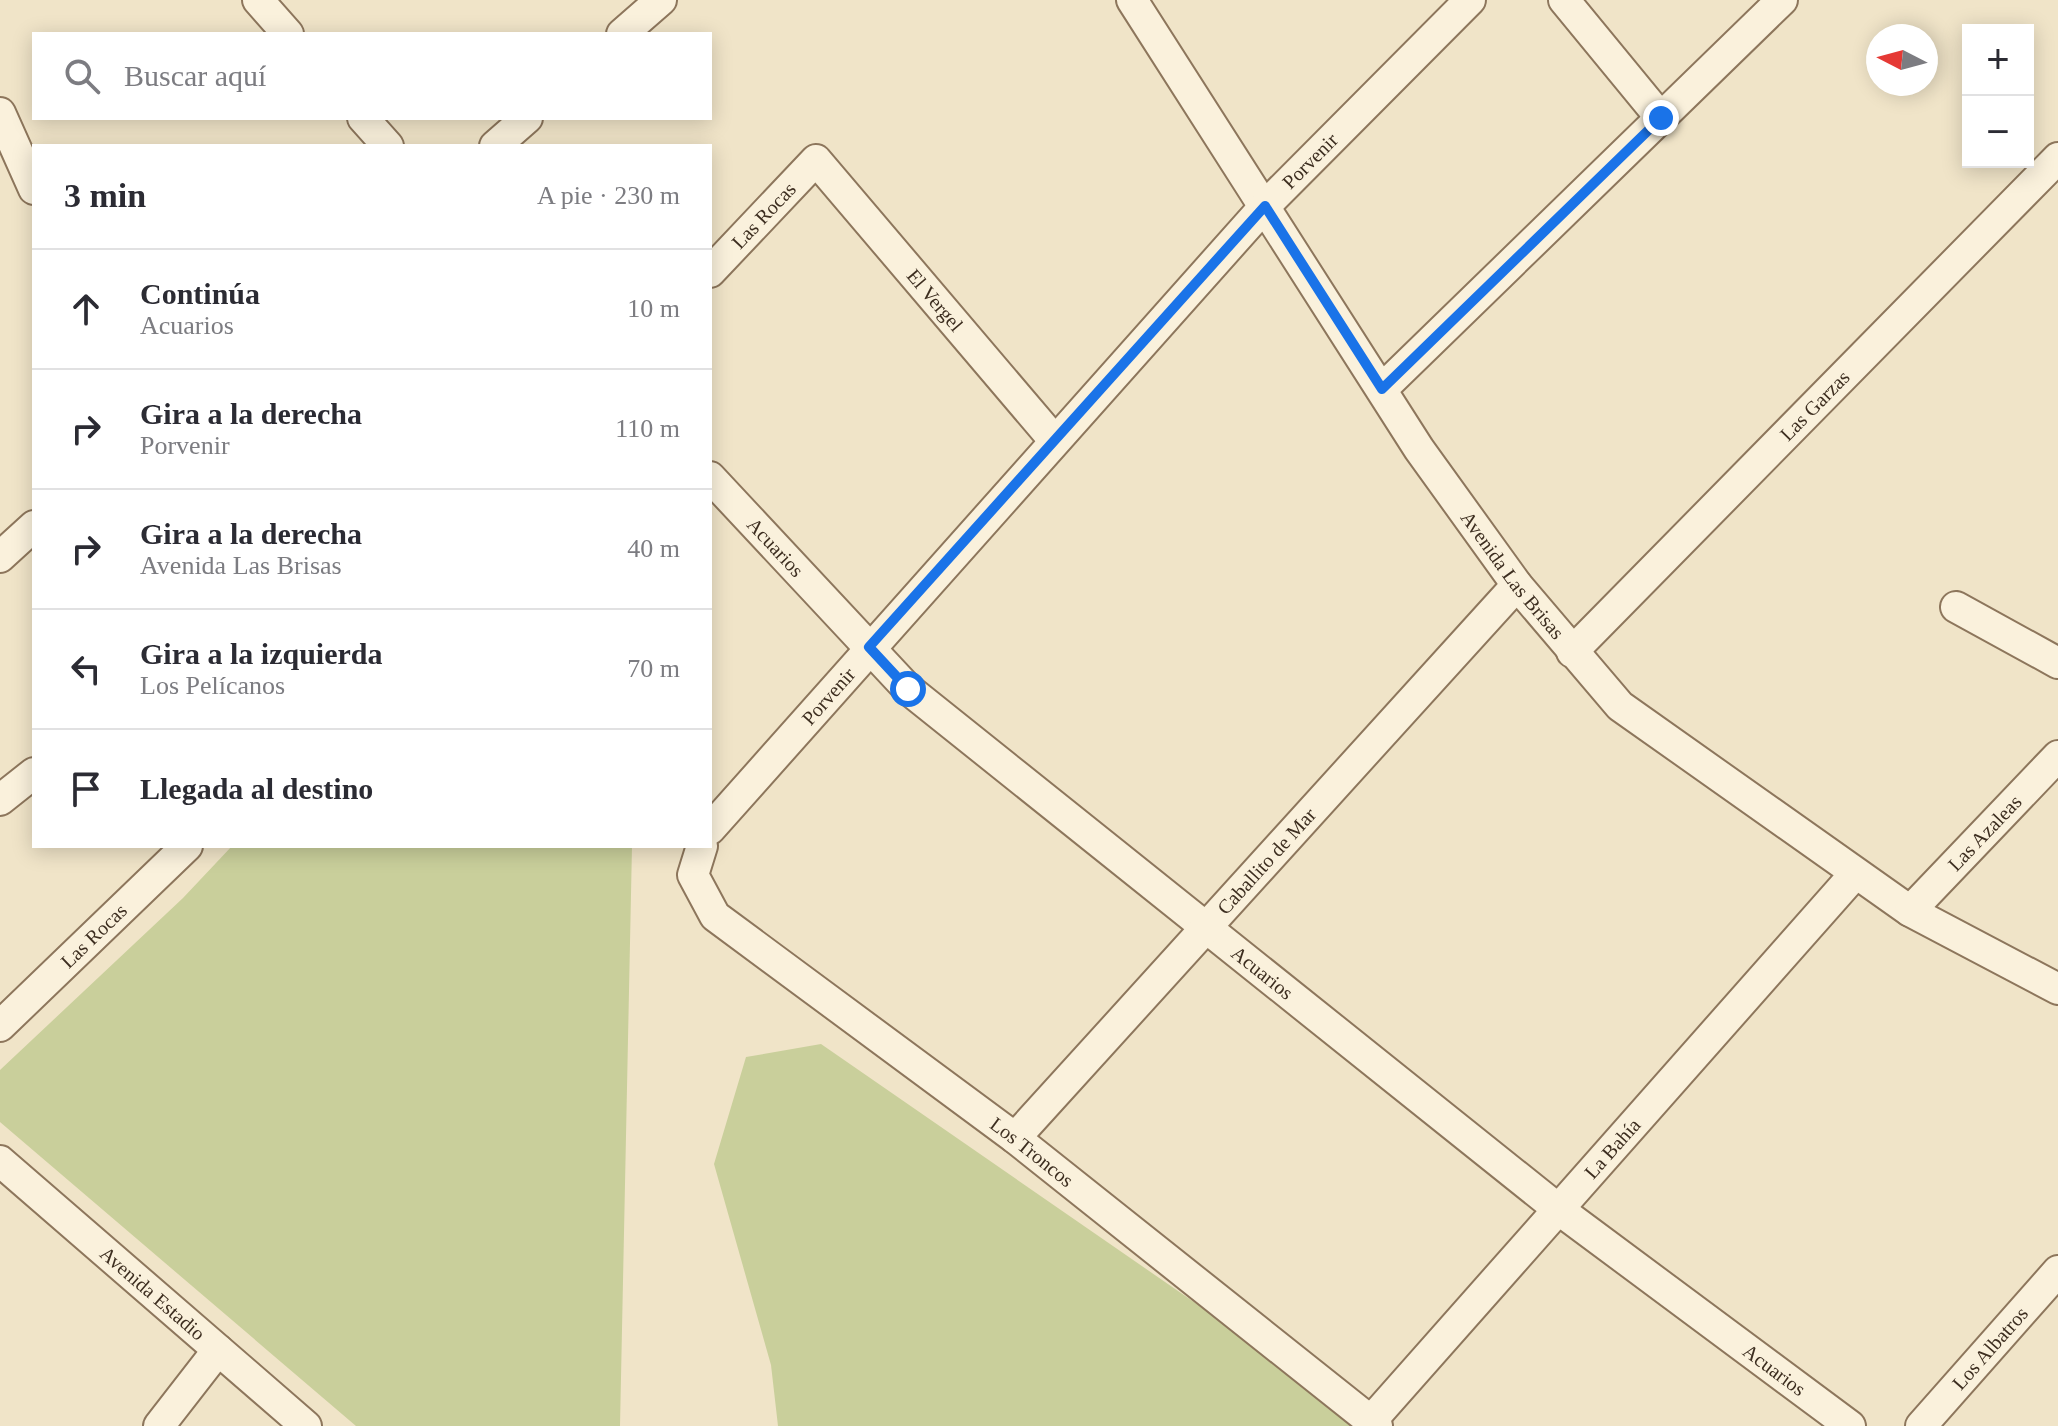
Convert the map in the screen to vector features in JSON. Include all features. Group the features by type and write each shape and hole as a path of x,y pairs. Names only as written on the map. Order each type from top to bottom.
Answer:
{"street":[{"path":"258,0 286,32"},
{"name":"Avenida Las Brisas","path":"1132,0 1427,461 1517,585 1620,706 1854,875 1910,911 2058,989"},
{"name":"Porvenir","path":"712,827 1265,206 1470,0"},
{"path":"1564,0 1661,118"},
{"path":"1382,389 1782,0"},
{"path":"624,32 650,3"},
{"path":"0,113 32,185"},
{"path":"365,120 386,144"},
{"path":"497,144 525,120"},
{"name":"Las Garzas","path":"1572,652 2058,158"},
{"name":"Las Rocas","path":"712,270 816,160"},
{"name":"El Vergel","path":"816,160 1054,440"},
{"name":"Acuarios","path":"712,479 908,689 1206,931 1558,1209 1850,1426"},
{"path":"0,557 32,528"},
{"name":"Caballito de Mar","path":"1015,1138 1517,585"},
{"path":"1956,607 2058,663"},
{"name":"Las Azaleas","path":"1910,911 2058,756"},
{"path":"0,800 32,775"},
{"name":"Las Rocas","path":"0,1026 185,848"},
{"name":"Los Troncos","path":"701,848 693,875 715,916 1015,1138 1374,1423"},
{"name":"La Bahía","path":"1374,1423 1558,1209 1854,875"},
{"name":"Avenida Estadio","path":"0,1161 306,1426"},
{"name":"Los Albatros","path":"1921,1426 2058,1271"},
{"path":"159,1426 218,1350"}],"green space":[{"path":"230,848 632,848 620,1426 356,1426 0,1122 0,1070 183,898"},
{"path":"821,1044 1324,1392 1352,1426 778,1426 771,1365 714,1164 746,1057"}],"route":[{"path":"908,689 869,647 1265,206 1382,389 1661,118"}]}
